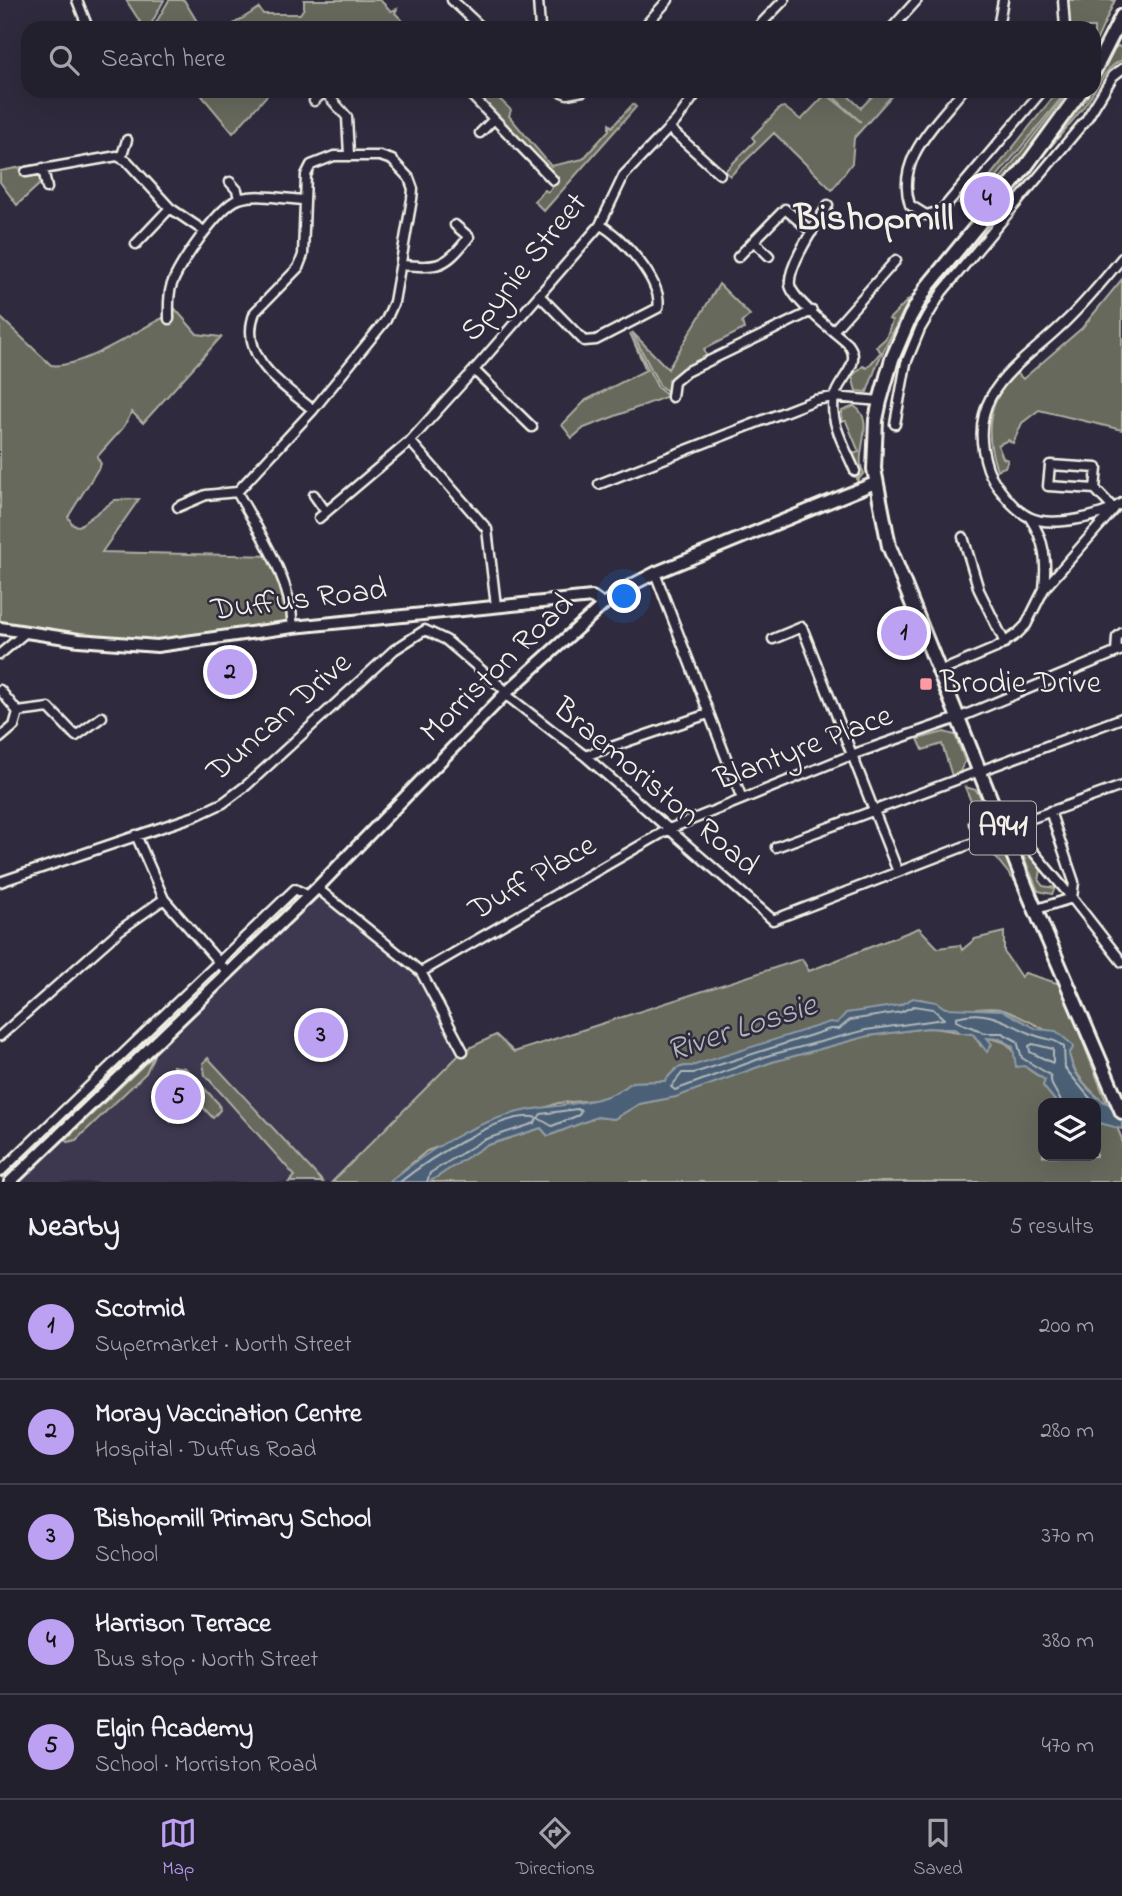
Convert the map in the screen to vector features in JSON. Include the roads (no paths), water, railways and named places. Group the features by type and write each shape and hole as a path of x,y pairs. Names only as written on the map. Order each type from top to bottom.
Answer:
{"main road":[{"path":"1101,61 1118,38 1122,16"},
{"name":"A941","path":"1076,98 1026,166 927,287 892,359 880,401 875,439 875,483 889,546 1122,1112"},
{"name":"Morriston Road","path":"9,1182 313,892 506,693 603,605 624,589 655,573 875,483"},
{"name":"Duffus Road","path":"0,628 25,633 157,646 293,627 592,597 603,605"}],"street":[{"path":"77,0 85,21"},
{"path":"452,0 474,21"},
{"path":"538,0 540,21"},
{"path":"649,21 668,0"},
{"path":"764,21 784,0"},
{"path":"898,21 917,0"},
{"path":"999,21 1003,0"},
{"path":"1063,0 1064,21"},
{"path":"1101,96 1113,76 1122,69"},
{"path":"314,101 317,98"},
{"path":"331,98 347,117 349,155"},
{"path":"477,98 553,180"},
{"name":"Spynie Street","path":"314,495 323,515 410,441 600,225 624,175 669,128 693,98"},
{"path":"957,98 909,162 905,188 910,205 926,215 941,211 1036,98"},
{"path":"895,424 906,363 920,329 942,292 1086,120 1100,98"},
{"path":"480,133 494,119"},
{"path":"669,128 720,174"},
{"path":"121,158 127,140"},
{"path":"178,508 206,495 237,492 252,479 313,410 386,320 402,265 413,189 409,178 392,160 380,156 349,155 321,159 311,165 306,175 303,255 292,278 255,312 251,330 257,358 268,372 313,410"},
{"path":"26,172 106,156 121,158 170,208 204,231"},
{"path":"43,168 47,188"},
{"path":"230,183 237,190 239,199"},
{"path":"169,319 170,288 204,231 239,199 304,200"},
{"path":"828,205 792,271 790,284 795,296 852,348 854,357 834,397 836,424 855,471"},
{"path":"136,244 170,208"},
{"path":"738,257 785,209 812,232"},
{"path":"402,265 438,267 453,257 469,237 455,225"},
{"path":"539,295 578,336 590,341 658,308 657,289 619,237 600,225"},
{"path":"754,241 769,256"},
{"path":"1044,589 1046,557 1039,531 1030,518 1003,494 991,477 985,461 981,430 990,394 1007,371 1068,320 1122,258"},
{"path":"833,331 896,260"},
{"path":"672,397 674,382 686,372 812,311"},
{"path":"474,370 532,427"},
{"path":"598,484 814,400 834,397 880,401"},
{"path":"410,441 486,529 496,606"},
{"path":"1095,489 1097,468 1050,465 1048,486 1095,489 1114,509"},
{"path":"237,492 284,577 291,600 293,627"},
{"path":"939,672 1005,643 1026,625 1044,589 1122,503"},
{"path":"1030,518 1065,521 1089,518 1114,509"},
{"path":"963,537 979,590 1005,643"},
{"path":"655,573 742,799"},
{"path":"772,639 802,627 898,872 981,840 975,823"},
{"name":"Braemoriston Road","path":"425,630 446,640 773,920 898,872"},
{"name":"Duncan Drive","path":"0,882 195,816 226,801 247,785 394,650 425,630"},
{"path":"0,654 25,633"},
{"path":"1119,651 1118,637 1122,633"},
{"name":"Blantyre Place","path":"669,829 854,754 958,718 1119,651"},
{"path":"0,690 18,712"},
{"path":"18,712 49,708 76,736 102,717"},
{"path":"0,738 14,726 18,712"},
{"path":"584,757 708,714"},
{"path":"776,847 874,813 980,770 1122,718"},
{"path":"1027,820 1122,786"},
{"path":"1050,811 1074,882 1072,898"},
{"name":"Duff Place","path":"421,972 669,829"},
{"path":"136,835 164,899 229,974"},
{"path":"1026,843 1122,962"},
{"path":"0,1172 295,889 313,892 421,972 463,1051"},
{"path":"1037,909 1072,898"},
{"path":"0,1036 120,930 164,899"},
{"path":"127,1050 138,1059"},
{"path":"61,1114 72,1123"}],"water":[{"path":"913,998 936,1002 945,1008 1002,1010 1037,1029 1056,1031 1074,1046 1069,1054 1076,1073 1099,1098 1053,1098 1043,1086 1045,1080 1024,1066 1016,1067 1013,1047 1001,1039 987,1038 992,1044 987,1052 973,1034 961,1033 955,1029 927,1028 868,1036 772,1062 676,1097 639,1104 614,1119 597,1117 548,1136 541,1128 485,1146 429,1182 389,1182 448,1141 497,1118 593,1100 621,1090 632,1082 665,1081 679,1067 692,1066 830,1022 837,1023 846,1013 900,1005"},
{"path":"1101,1100 1122,1109 1122,1129 1101,1123"}],"place":[{"name":"Harrison Terrace","path":"987,199"},
{"name":"Scotmid","path":"904,633"},
{"name":"Moray Vaccination Centre","path":"230,672"},
{"name":"Brodie Drive","path":"926,684"},
{"name":"Bishopmill Primary School","path":"321,1035"},
{"name":"Elgin Academy","path":"178,1097"}],"district":[{"name":"Bishopmill","path":"874,220"}],"water label":[{"name":"River Lossie","path":"742,1029"}]}
